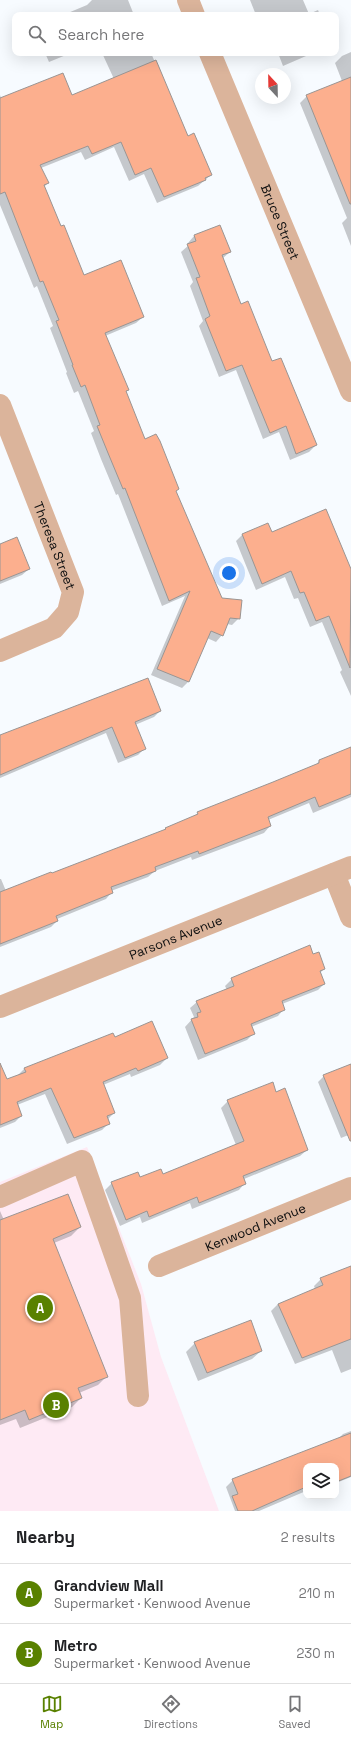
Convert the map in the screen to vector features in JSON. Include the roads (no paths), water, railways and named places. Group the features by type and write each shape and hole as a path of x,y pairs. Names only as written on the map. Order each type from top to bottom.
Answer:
{"street":[{"path":"188,0 193,12"},
{"name":"Bruce Street","path":"211,56 351,391"},
{"name":"Theresa Street","path":"0,405 73,592 68,612 54,628 0,650"},
{"path":"343,871 351,917"},
{"name":"Parsons Avenue","path":"0,1007 343,871"},
{"path":"0,1196 82,1161 130,1298 138,1396"},
{"name":"Kenwood Avenue","path":"159,1266 351,1188"}],"place":[{"name":"Grandview Mall","path":"40,1308"},
{"name":"Metro","path":"56,1405"}]}
